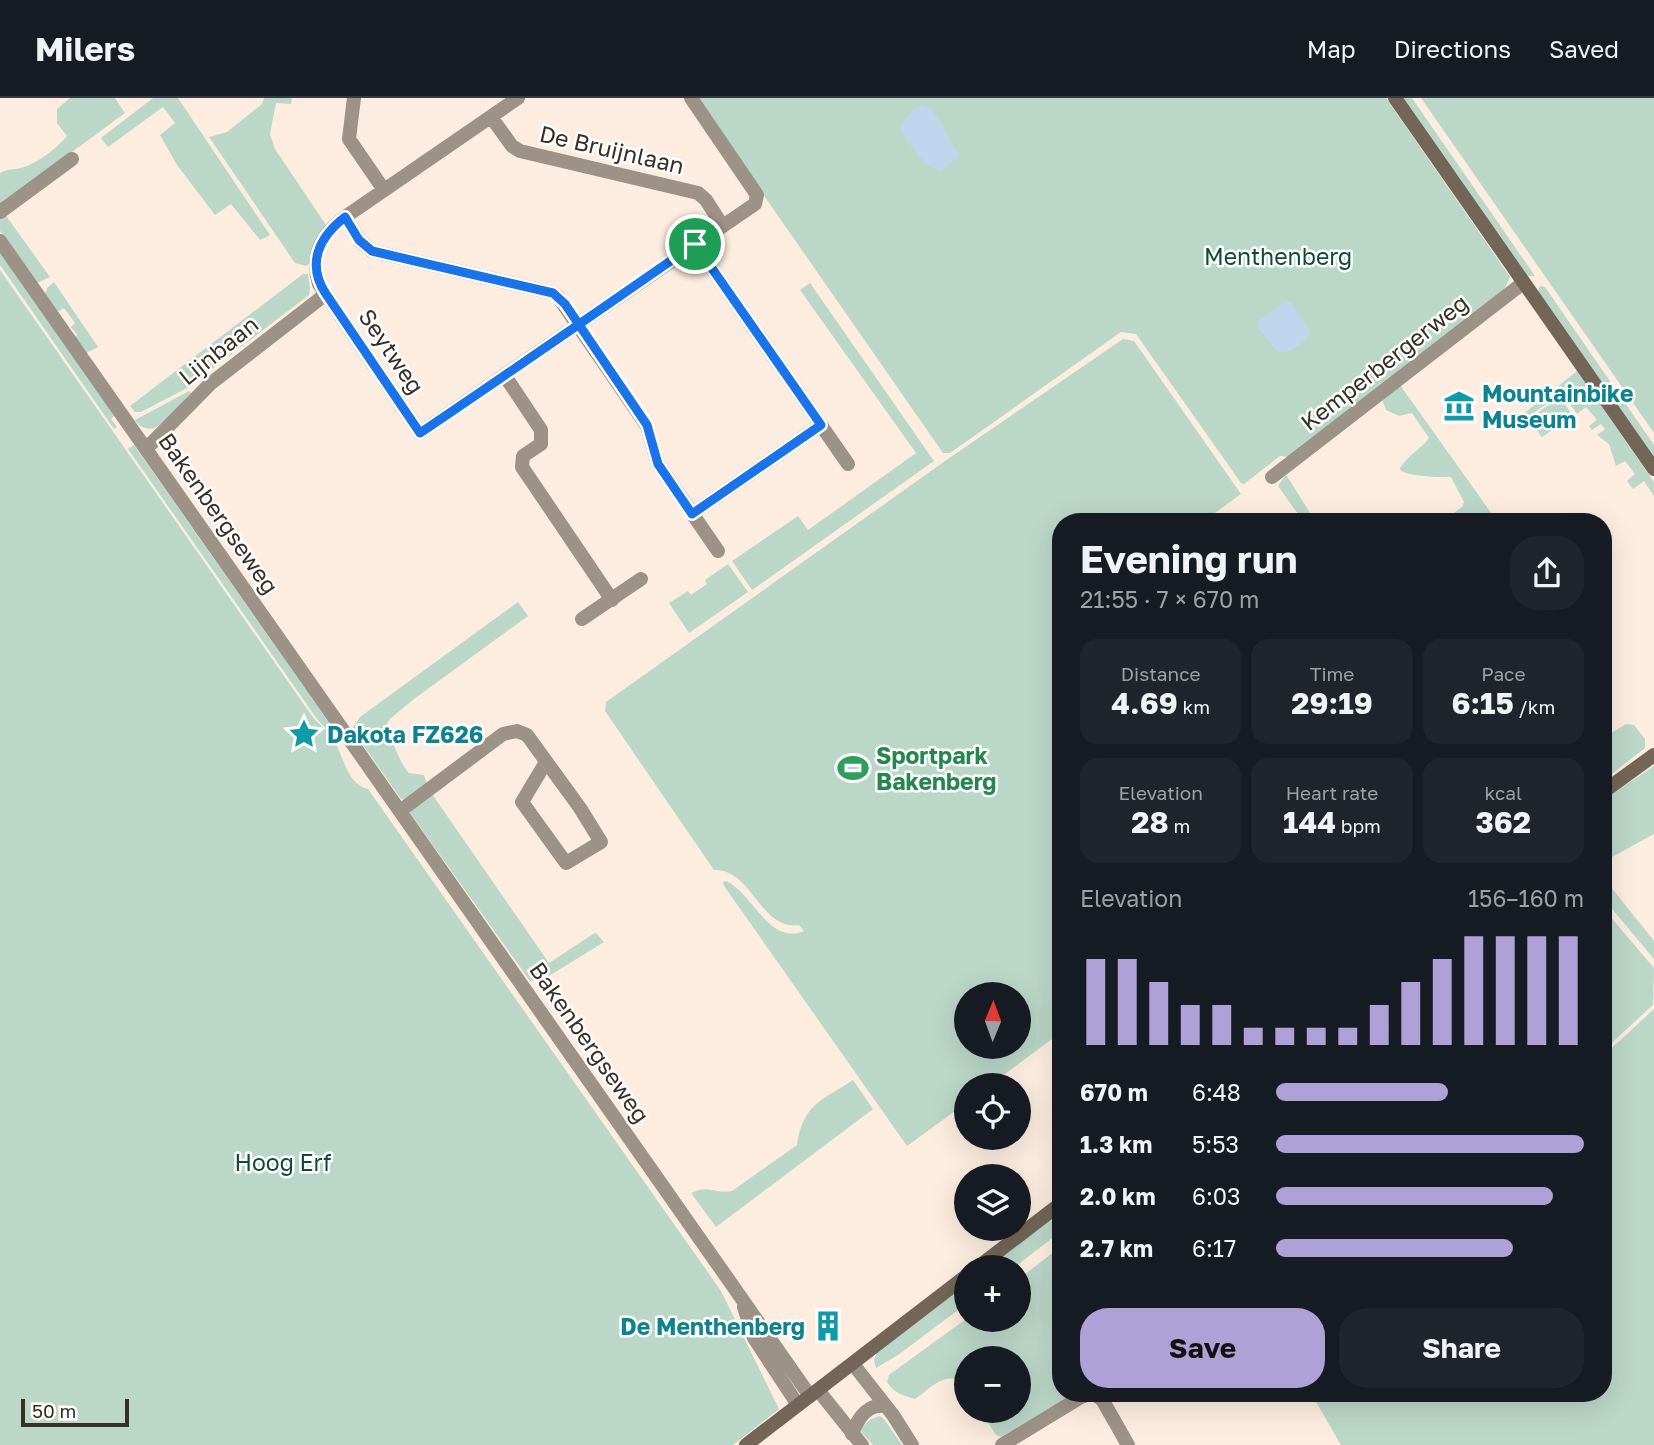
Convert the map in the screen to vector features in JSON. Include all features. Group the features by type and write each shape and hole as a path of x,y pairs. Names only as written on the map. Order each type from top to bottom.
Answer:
{"main road":[{"path":"1395,98 1654,470"},
{"path":"1612,785 1654,755"},
{"path":"994,1255 1052,1210"},
{"path":"746,1445 954,1285"}],"street":[{"path":"354,98 349,139 384,190"},
{"path":"612,600 522,467 523,456 541,444 541,430 505,376 755,204 757,195 691,98"},
{"path":"326,294 317,278 319,248 325,234 345,217 491,117 511,100"},
{"name":"De Bruijnlaan","path":"491,117 512,146 520,151 698,193 706,200 722,225"},
{"path":"0,212 72,159"},
{"path":"345,217 359,240 372,251 553,293 565,304 647,425 658,464 718,551"},
{"name":"Bakenbergseweg","path":"0,241 741,1300 814,1393 857,1439"},
{"path":"695,244 848,464"},
{"name":"Kemperbergerweg","path":"1272,477 1523,283"},
{"name":"Seytweg","path":"326,294 420,433 505,376"},
{"name":"Lijnbaan","path":"146,449 210,384 326,294"},
{"path":"692,514 821,425"},
{"path":"582,620 641,579"},
{"path":"400,811 503,734 517,731 527,735 547,762 580,808 601,842 566,863 522,803 547,762"},
{"name":"Bakenbergseweg","path":"741,1300 754,1338 798,1405"},
{"path":"852,1364 912,1445"},
{"path":"1002,1445 1073,1402"},
{"path":"1104,1402 1128,1445"},
{"name":"Bakenbergseweg","path":"857,1439 858,1419 877,1405 885,1406"}],"green space":[{"path":"70,98 115,98 125,113 0,205 0,173 34,163 67,136 57,123 57,109"},
{"path":"153,98 178,98 270,235 260,240 231,204 215,215 177,165 160,135 175,123 163,107 108,147 101,138"},
{"path":"264,98 292,98 291,104 276,103 270,134 275,149 326,225 316,241 310,263 306,266 295,263 209,137 227,132 262,104"},
{"name":"Menthenberg","path":"696,98 1386,98 1510,277 1504,290 1289,457 1280,456 1244,484 1136,334 1121,332 950,453 943,453"},
{"path":"1403,98 1412,98 1535,276 1527,276"},
{"path":"1421,98 1654,98 1654,433"},
{"path":"4,213 50,277 37,283 0,231 0,216"},
{"path":"0,253 104,400 114,416 111,419 117,427 114,429 0,265"},
{"name":"Hoog Erf","path":"0,270 312,716 331,736 350,774 361,786 368,789 721,1291 779,1409 733,1445 0,1445"},
{"path":"303,274 308,274 309,295 187,388 141,412 135,412 130,406"},
{"path":"54,282 98,347 86,353 71,327 75,323 64,308 57,312 45,294"},
{"path":"810,283 934,461 752,590 732,561 798,516 808,530 916,453 800,290"},
{"path":"1540,286 1545,287 1654,445 1654,458 1538,291"},
{"name":"Sportpark Bakenberg","path":"1123,339 1134,341 1241,494 1215,513 1052,513 1052,1039 1031,1055 1031,982 954,982 954,1059 1025,1059 1006,1073 954,1073 954,1112 907,1146 723,882 735,887 771,925 792,934 804,931 799,925 786,924 775,919 738,879 727,872 714,870 605,711 606,702 945,461"},
{"path":"1577,371 1654,482 1654,496 1644,481 1633,489 1627,481 1635,474 1625,461 1616,466 1609,444 1597,435 1605,429 1601,424 1592,430 1589,426 1597,420 1586,407 1577,414 1562,393 1525,419 1522,415"},
{"path":"1400,385 1491,513 1454,513 1464,502 1451,477 1419,476 1401,471 1403,463 1429,438 1412,413 1399,416 1386,410 1382,399"},
{"path":"189,391 191,393 179,407 157,427 142,427 135,420"},
{"path":"1560,397 1573,416 1542,437 1529,419"},
{"path":"134,445 330,724 328,731 128,449"},
{"path":"1287,476 1310,513 1297,513 1278,486"},
{"path":"728,564 748,592 689,633 669,603 688,591 691,595 707,584 705,580"},
{"path":"518,602 528,616 414,699 386,725 385,733 405,768 409,773 424,775 428,787 406,800 401,799 352,729 360,717"},
{"path":"1626,724 1634,725 1645,739 1645,748 1612,774 1612,733"},
{"path":"1654,766 1654,834 1612,857 1612,794"},
{"path":"432,794 549,963 593,934 596,933 604,942 541,981 530,981 410,813"},
{"path":"1612,888 1654,941 1654,959 1612,909"},
{"path":"1612,919 1654,968 1653,1005 1612,1043"},
{"path":"1654,1009 1654,1445 1341,1445 1316,1402 1612,1402 1612,1048"},
{"path":"853,1080 873,1109 716,1227 691,1193 703,1189 732,1191 797,1145 804,1120 815,1105"},
{"path":"1052,1218 1052,1238 1030,1255 1004,1255 1023,1241 1031,1241 1031,1234"},
{"path":"1052,1253 1052,1402 1060,1402 1031,1419 1031,1346 954,1346 954,1379 946,1379 933,1385 915,1399 893,1389 887,1382 889,1375 954,1328 954,1332 1031,1332 1031,1270"},
{"path":"954,1294 954,1313 876,1368 874,1360 877,1352"},
{"path":"880,1416 902,1445 873,1445 862,1433 861,1428 871,1419"},
{"path":"988,1423 1025,1423 1001,1437 996,1435"}],"water":[{"path":"922,105 932,109 958,153 957,158 940,171 916,153 900,126 911,112"},
{"path":"1286,301 1292,303 1310,332 1297,347 1279,353 1258,328 1259,321"}],"place":[{"name":"Mountainbike Museum","path":"1459,406"},
{"name":"Dakota FZ626","path":"304,734"},
{"name":"Sportpark Bakenberg","path":"853,768"},
{"name":"De Menthenberg","path":"828,1326"}],"route":[{"path":"695,244 579,324 505,376 420,433 317,278 317,257 322,240 330,229 345,217 359,240 372,251 553,293 565,304 579,324 647,425 658,464 692,514 821,425 695,244"}]}
